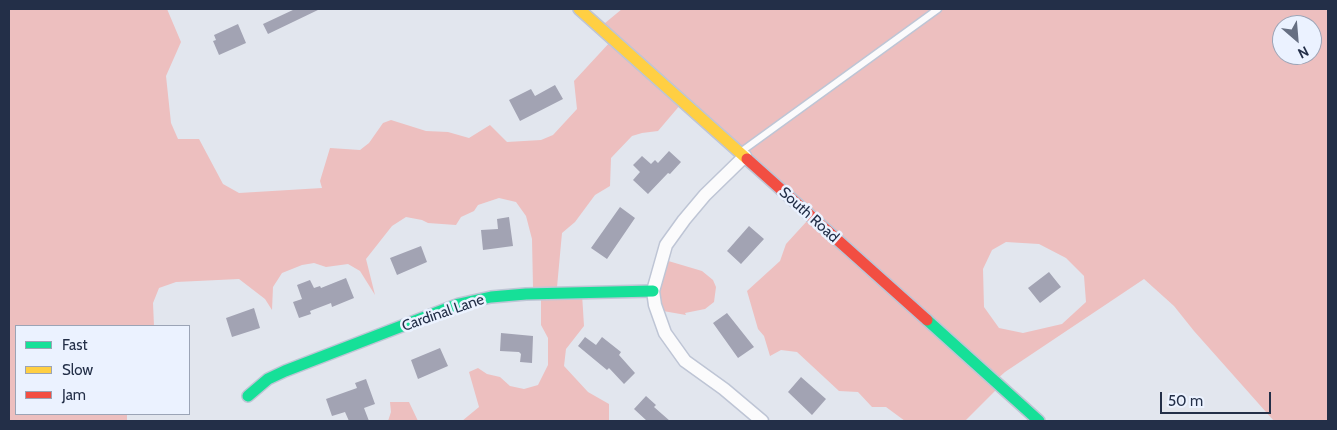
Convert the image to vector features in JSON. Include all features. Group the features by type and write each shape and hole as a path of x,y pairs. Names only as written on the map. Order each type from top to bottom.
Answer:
{"street":[{"name":"South Road","path":"579,9 1039,421"},
{"path":"743,154 704,195 666,245 653,290 655,305 665,333 685,361 724,389 762,421"},
{"name":"Cardinal Lane","path":"248,396 268,379 285,371 459,304 491,296 653,290"}],"lane":[{"path":"743,154 938,9"}],"shaded area":[{"path":"9,9 167,9 181,42 166,76 171,123 178,139 199,139 223,184 239,193 322,188 320,181 330,148 360,150 369,143 383,123 391,120 426,131 448,132 469,138 490,125 507,142 541,140 553,135 577,109 574,81 611,41 599,28 622,9 1328,9 1328,421 1274,421 1174,306 1144,279 1005,372 996,380 997,389 965,421 905,421 886,407 872,407 858,392 839,391 797,352 781,350 770,356 764,336 758,329 747,291 780,261 786,244 807,221 681,104 658,131 632,136 611,158 610,186 595,195 575,222 562,233 557,287 582,294 584,326 566,349 564,366 588,392 609,404 609,421 462,421 479,407 469,372 478,368 487,374 500,377 510,386 524,389 538,385 548,365 548,338 541,325 541,293 533,287 532,239 526,216 516,202 499,198 478,205 474,211 461,217 456,225 428,223 406,217 392,226 366,259 375,295 360,271 348,264 326,267 314,263 302,265 282,273 273,287 272,310 265,299 239,279 176,282 159,288 153,303 154,325 15,325 15,415 127,415 127,421 9,421","holes":["1006,242 1039,244 1066,258 1084,276 1086,302 1062,324 1023,333 999,328 984,307 983,269 992,250"]},
{"path":"665,260 702,271 713,280 716,287 714,302 705,309 685,313 686,315 663,311 657,292"},
{"path":"390,402 409,402 418,421 388,421 391,412"}],"building":[{"path":"295,9 320,9 268,34 263,24"},
{"path":"238,24 246,43 219,55 213,41 216,40 214,35"},
{"path":"555,85 563,99 520,121 509,100 531,89 535,96"},
{"path":"669,151 681,162 648,194 633,180 640,172 633,165 642,156 651,164 655,160 658,163"},
{"path":"620,207 635,218 607,259 591,248"},
{"path":"509,217 513,246 483,250 481,230 498,229 497,219"},
{"path":"749,226 764,239 741,264 727,251"},
{"path":"421,246 427,262 397,275 390,258"},
{"path":"1049,272 1061,287 1040,303 1028,288"},
{"path":"346,278 354,298 332,307 331,303 310,311 311,314 299,318 293,302 302,299 297,285 310,280 314,288 320,286 321,288"},
{"path":"254,308 260,328 232,337 226,318"},
{"path":"727,313 754,347 738,358 713,323"},
{"path":"501,333 533,336 532,363 520,362 521,354 519,352 500,351"},
{"path":"585,337 596,345 602,337 621,352 619,355 635,373 624,384 609,368 607,370 578,346"},
{"path":"440,348 448,366 418,379 411,360"},
{"path":"801,377 826,399 812,415 788,392"},
{"path":"366,379 375,404 364,408 369,421 349,421 345,412 332,416 326,399 357,388 355,383"},
{"path":"646,396 656,405 654,407 670,421 647,421 634,409"}],"traffic: fast":[{"path":"248,396 268,379 285,371 459,304 491,297 526,294 653,291"},
{"path":"927,320 1039,421"}],"traffic: slow":[{"path":"579,9 747,159"}],"traffic: jam":[{"path":"747,159 927,320"}]}
